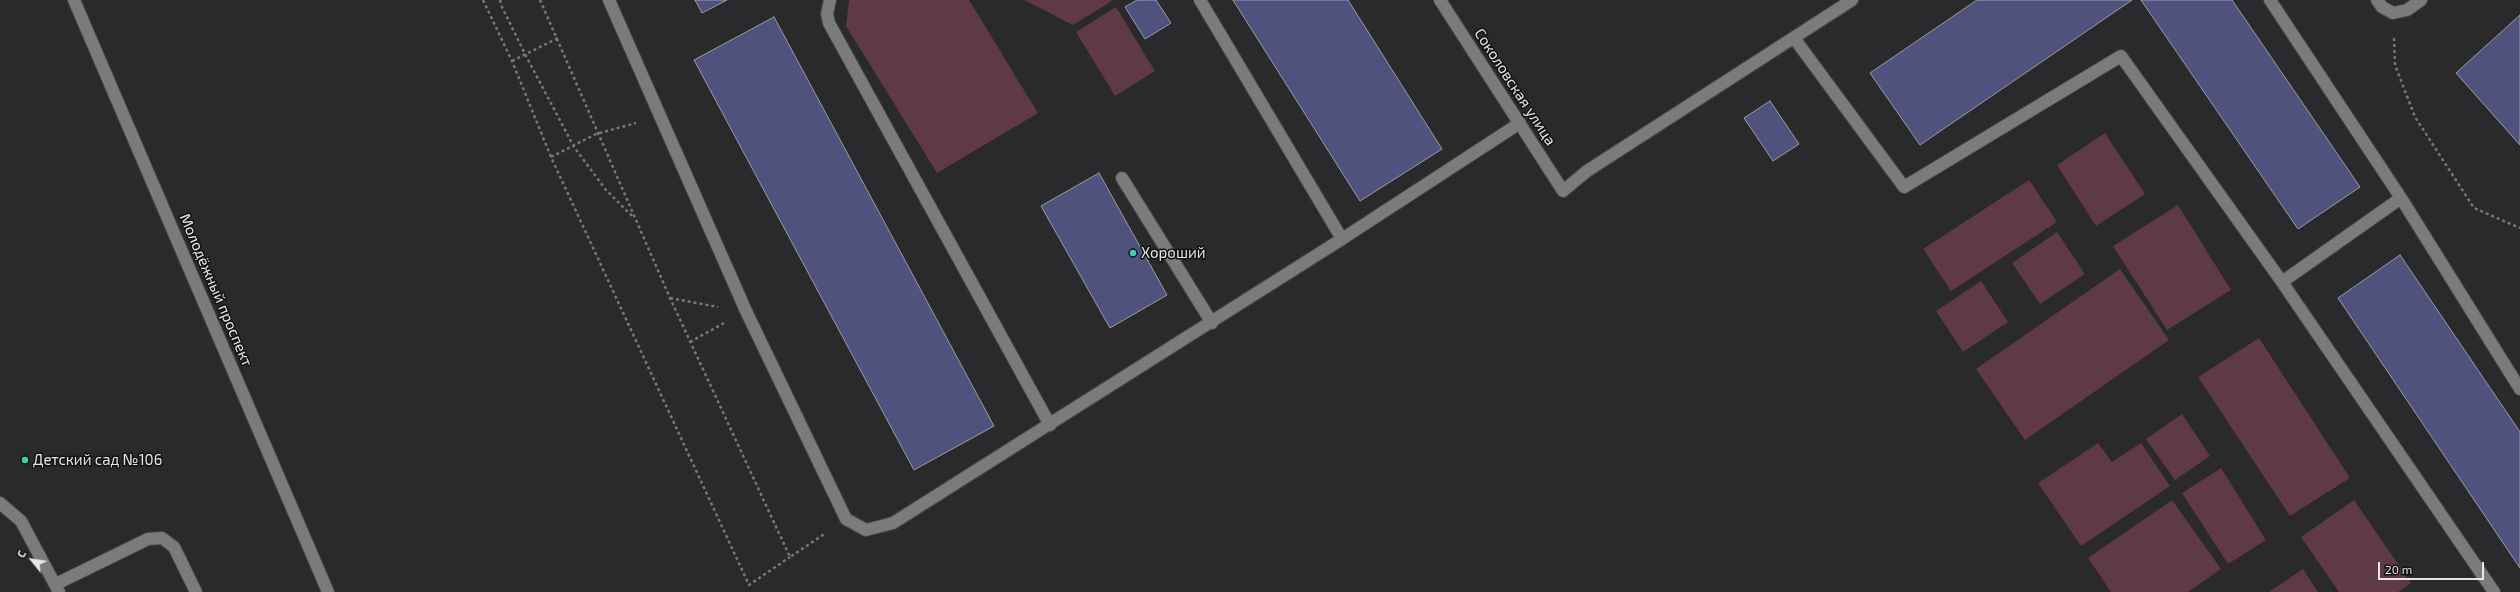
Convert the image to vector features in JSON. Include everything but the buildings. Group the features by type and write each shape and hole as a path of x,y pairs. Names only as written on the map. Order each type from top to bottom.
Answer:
{"street":[{"name":"Молодёжный проспект","path":"74,0 328,592"},
{"path":"610,0 746,311 846,519 866,530 893,523 1212,323 1520,123"},
{"path":"830,0 828,14 829,23 1050,425"},
{"path":"1200,0 1342,239"},
{"name":"Соколовская улица","path":"1440,0 1563,191 1587,171 1794,38"},
{"path":"1852,0 1794,38 1904,187 2120,56 2282,282 2494,592"},
{"path":"2270,0 2401,198 2520,389"},
{"path":"2377,0 2382,7 2393,13 2407,10 2421,0"},
{"path":"1122,178 1212,323"},
{"path":"2282,282 2401,198"},
{"path":"0,503 21,521 58,588 148,539 162,538 174,547 196,592"}],"path":[{"path":"483,0 512,61 552,157 749,585 846,519"},
{"path":"500,0 525,54 574,147 606,190 636,220"},
{"path":"540,0 558,38 596,134 690,342 790,557"},
{"path":"2393,13 2395,64 2415,117 2474,208 2520,228"},
{"path":"512,61 558,38"},
{"path":"552,157 574,147 596,134 660,116"},
{"path":"670,298 746,311"},
{"path":"690,342 746,311"}],"shaded area":[{"path":"849,0 969,0 1038,113 937,173 846,26"},
{"path":"1024,0 1111,0 1112,1 1073,25"},
{"path":"1116,7 1155,71 1115,96 1076,32"},
{"path":"2105,133 2145,194 2096,226 2057,165"},
{"path":"2029,180 2057,222 1951,291 1923,249"},
{"path":"2178,205 2231,290 2167,330 2113,246"},
{"path":"2057,232 2085,274 2040,304 2012,263"},
{"path":"2120,269 2169,340 2025,440 1976,369"},
{"path":"1981,281 2008,322 1963,352 1936,311"},
{"path":"2259,338 2350,478 2290,516 2198,377"},
{"path":"2182,414 2210,456 2175,480 2146,439"},
{"path":"2098,443 2112,462 2141,443 2170,486 2081,546 2038,483"},
{"path":"2221,468 2266,540 2228,564 2182,493"},
{"path":"2172,500 2221,569 2188,592 2111,592 2088,558"},
{"path":"2354,500 2411,583 2398,592 2339,592 2301,537"},
{"path":"2303,569 2318,592 2269,592"}],"place":[{"name":"Хороший","path":"1133,253"},
{"name":"Детский сад №106","path":"25,460"}]}
